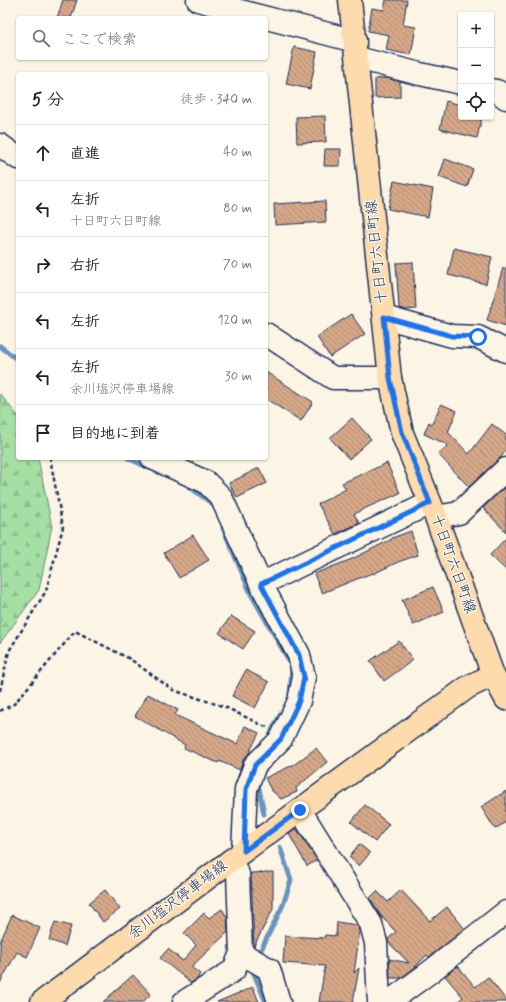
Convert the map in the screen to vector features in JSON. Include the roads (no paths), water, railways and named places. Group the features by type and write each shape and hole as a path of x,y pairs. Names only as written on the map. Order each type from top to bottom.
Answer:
{"main road":[{"name":"十日町六日町線","path":"350,0 390,378 402,432 433,510 493,675 506,699"},
{"name":"余川塩沢停車場線","path":"45,1001 237,856 468,687 493,675"}],"street":[{"path":"198,0 250,16"},
{"path":"268,22 356,49 420,74 458,82"},
{"path":"494,90 506,98"},
{"path":"0,145 16,157"},
{"path":"384,317 452,336 478,337 506,351"},
{"path":"268,335 333,378 390,378"},
{"path":"156,460 206,482 221,498 261,584 299,655 304,677 299,701 272,737 255,765 246,789 237,856 240,953 234,970 184,1002"},
{"path":"261,584 433,510 459,513 506,469"},
{"path":"300,810 371,924 376,943 379,1002"},
{"path":"389,1002 430,972 506,912"},
{"path":"240,953 269,969 279,1002"}],"waterway":[{"path":"0,346 16,358"},
{"path":"132,460 149,468"},
{"path":"186,484 214,505 215,508"},
{"path":"223,528 251,594 292,666 290,695"},
{"path":"270,739 272,730 282,712"},
{"path":"259,779 258,783 264,814"},
{"path":"258,956 283,905 291,880 280,847"},
{"path":"253,967 252,969 266,1002"}]}
